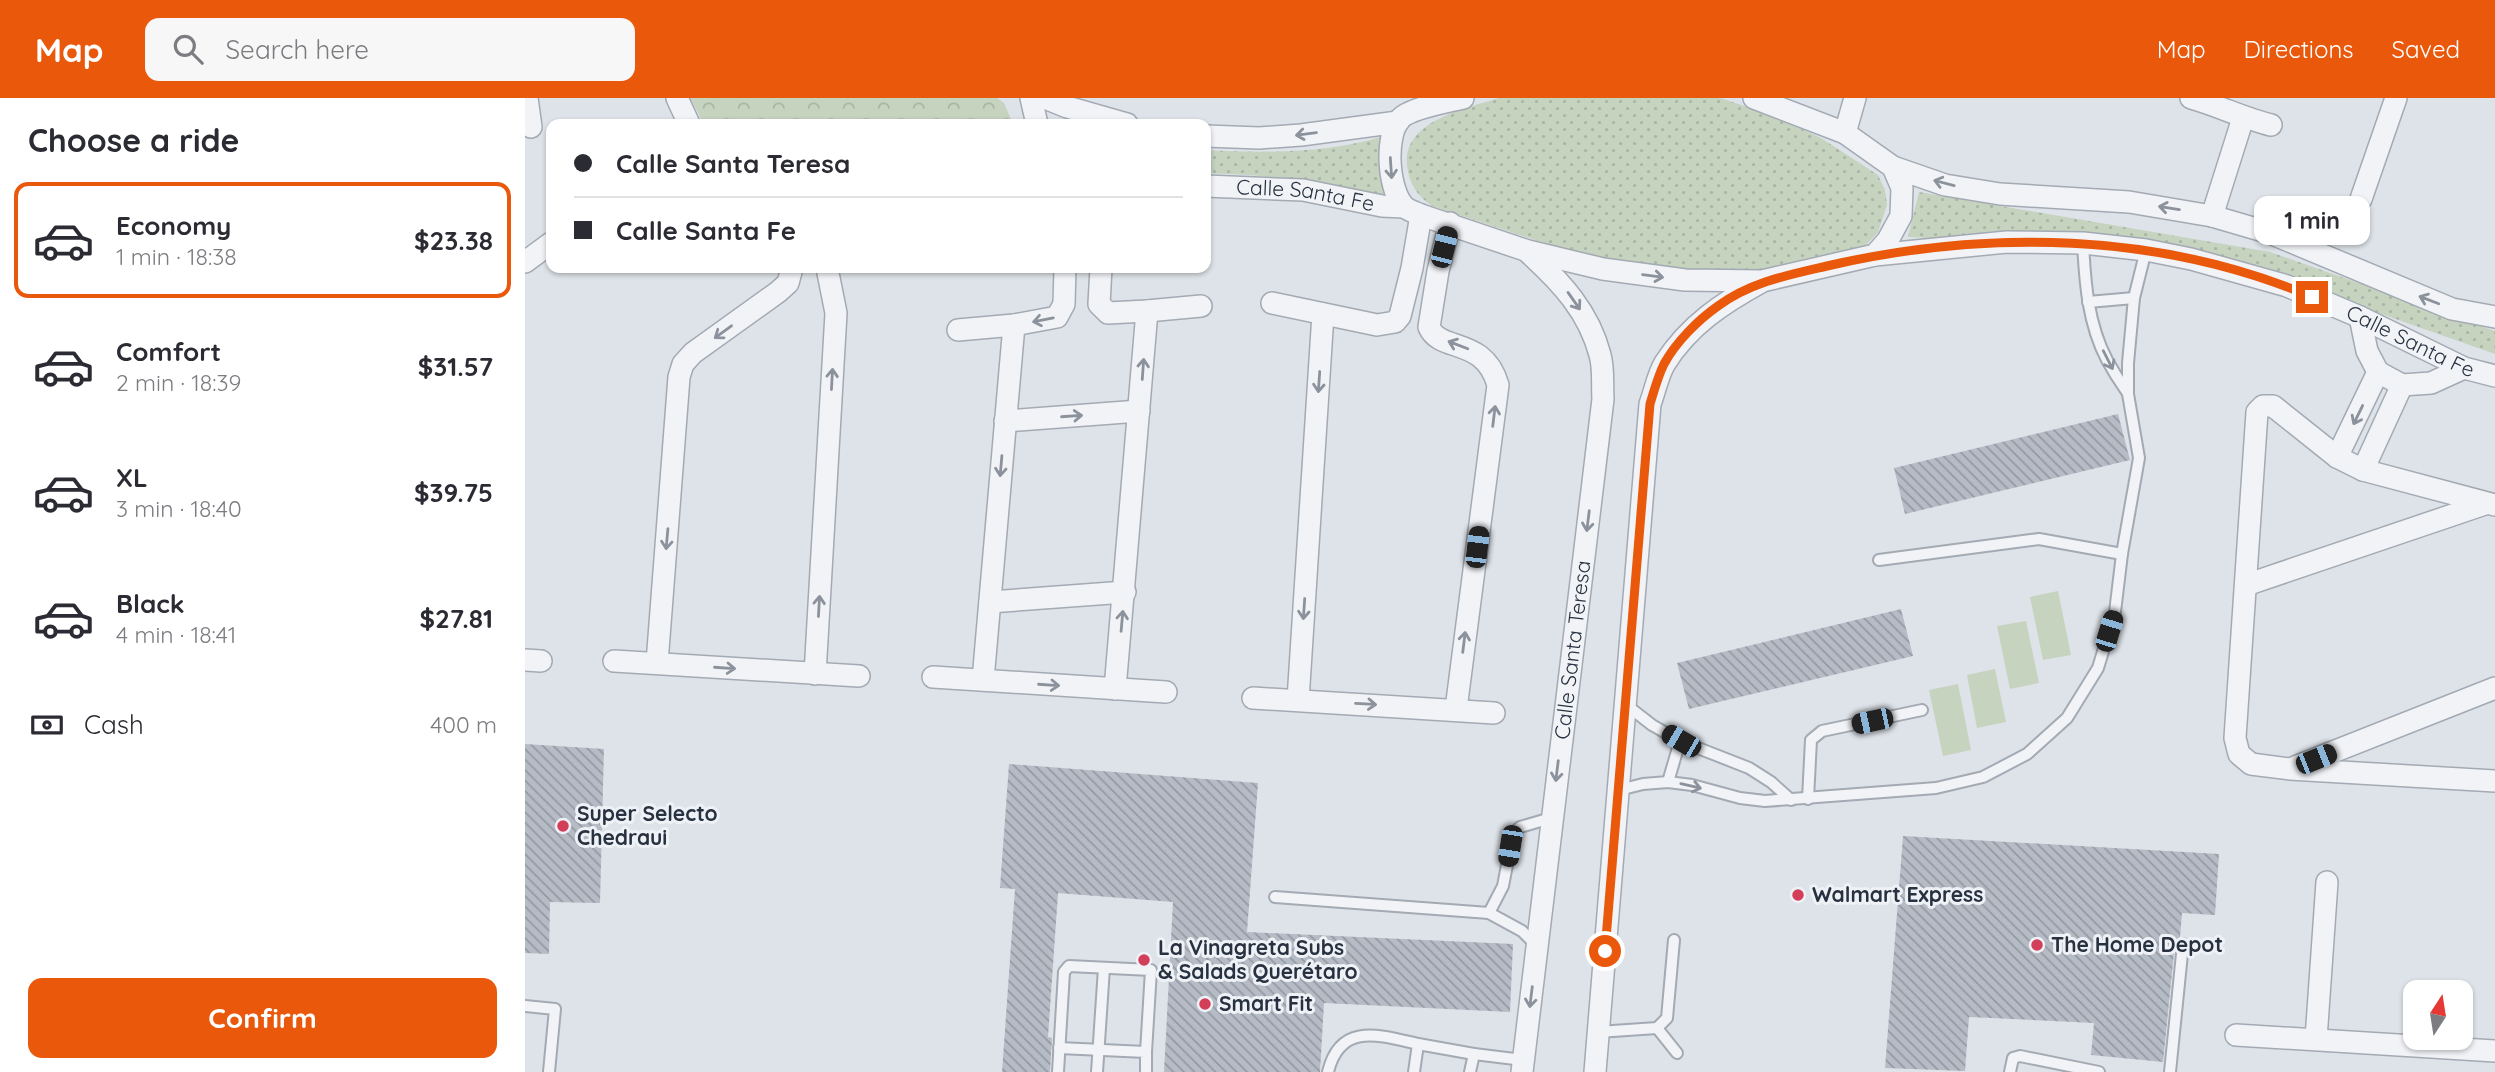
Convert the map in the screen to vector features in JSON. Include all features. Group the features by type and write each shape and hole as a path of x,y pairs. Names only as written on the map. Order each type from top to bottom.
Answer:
{"street":[{"path":"527,98 531,127"},
{"path":"677,98 687,119"},
{"path":"1031,98 1036,119"},
{"path":"1045,98 1109,119"},
{"path":"1211,136 1259,138 1301,135 1404,109 1463,98"},
{"name":"Calle Santa Fe","path":"1754,98 1821,122 1845,133 1893,167 1945,185 2000,194 2129,202 2212,216 2270,233 2452,309 2495,317"},
{"path":"1807,98 1821,122"},
{"path":"1845,133 1855,98"},
{"path":"2191,98 2219,102 2243,118 2271,125"},
{"path":"2361,199 2396,98"},
{"path":"1272,303 1377,325 1395,322 1400,316 1412,268 1413,211 1393,184 1389,167 1393,134 1404,109"},
{"path":"2212,216 2243,118"},
{"path":"1875,255 1888,240 1901,216 1902,188 1893,167"},
{"name":"Calle Santa Fe","path":"1211,186 1303,190 1413,211 1528,251 1603,269 1685,280 1762,281 1875,255 2007,242 2083,243 2146,250 2191,259 2287,286 2360,317 2464,368 2495,376"},
{"path":"1450,223 1438,271 1429,327 1435,337 1481,356 1495,374 1498,384 1455,709"},
{"path":"525,262 546,247"},
{"name":"Calle Santa Teresa","path":"1523,1066 1603,399 1601,357 1587,319 1563,285 1528,251"},
{"path":"657,663 679,377 683,364 778,292 788,283 791,273"},
{"path":"814,674 836,313 828,273"},
{"path":"958,330 1014,325 1057,317 1064,304 1065,273"},
{"path":"1101,273 1099,304 1113,314 1201,306"},
{"path":"1595,1072 1650,404 1664,364 1691,329 1719,305 1762,281"},
{"path":"1115,689 1147,312"},
{"path":"1298,700 1323,314"},
{"path":"2360,317 2367,351 2378,372 2402,385 2431,383 2464,368"},
{"path":"983,680 1014,325"},
{"path":"2337,457 2378,372"},
{"path":"2363,470 2402,385"},
{"path":"2490,504 2363,470 2337,457 2273,406 2263,406 2256,412 2236,746 2239,754 2251,764 2290,769 2495,781"},
{"path":"1005,421 1139,411"},
{"path":"2246,585 2490,504"},
{"path":"990,602 1125,592"},
{"path":"614,661 859,676"},
{"path":"933,677 1166,692"},
{"path":"2290,769 2495,688"},
{"path":"1253,698 1494,713"},
{"path":"2316,1040 2327,882"},
{"path":"2237,1035 2495,1051"}],"lane":[{"path":"2083,243 2088,302 2106,359 2128,394"},
{"path":"1619,790 1668,782 1765,801 1936,788 1983,777 2027,754 2067,718 2098,668 2115,612 2122,554 2140,458 2128,394 2128,344 2134,299 2146,250"},
{"path":"2088,302 2134,299"},
{"path":"1879,560 2039,539 2122,554"},
{"path":"1625,704 1651,725 1681,741 1749,768 1771,782 1791,800"},
{"path":"1808,799 1811,740 1815,735 1822,731 1922,710"},
{"path":"1668,782 1681,741"},
{"path":"1489,913 1503,886 1513,834 1520,827 1551,818"},
{"path":"1275,897 1489,913 1522,931 1537,946"},
{"path":"1598,1032 1657,1027 1667,1018 1674,940"},
{"path":"2170,1072 2183,944"},
{"path":"1058,1072 1066,968 1151,971 1146,1072"},
{"path":"1097,1072 1104,968"},
{"path":"525,1006 555,1009 549,1072"},
{"path":"1657,1027 1677,1054"},
{"path":"1328,1072 1331,1059 1350,1037 1387,1037 1523,1066"},
{"path":"1415,1072 1418,1044"},
{"path":"1059,1048 1146,1052"},
{"path":"1470,1072 1473,1054"},
{"path":"2010,1072 2013,1058 2020,1055 2099,1072"}],"green space":[{"path":"690,98 997,98 1004,103 1011,119 701,119"},
{"path":"1499,98 1720,98 1769,114 1821,138 1878,175 1885,190 1887,205 1878,232 1867,244 1850,252 1765,271 1691,274 1584,256 1432,206 1413,187 1409,177 1407,154 1413,140 1423,129 1452,113"},
{"path":"1387,135 1390,198 1345,187 1298,180 1211,173 1211,150 1275,152 1320,149"},
{"path":"1919,192 2270,252 2495,331 2495,354 2203,251 1908,237"},
{"path":"2058,591 2071,655 2043,660 2030,597"},
{"path":"2026,621 2039,683 2010,689 1997,626"},
{"path":"1995,669 2006,722 1977,728 1967,675"},
{"path":"1958,684 1971,750 1943,756 1929,690"}],"building":[{"path":"2118,414 2130,460 1905,514 1894,468"},
{"path":"1901,609 1913,656 1689,709 1677,663"},
{"name":"Super Selecto Chedraui","path":"525,744 604,749 600,903 550,902 549,954 525,953"},
{"path":"1009,764 1258,783 1247,932 1513,944 1510,1012 1324,1003 1320,1072 1164,1072 1173,902 1058,893 1048,1037 1052,1038 1050,1072 1002,1072 1015,889 1000,888"},
{"name":"The Home Depot","path":"1903,836 2219,854 2215,915 2182,913 2180,937 2175,943 2163,1062 2091,1055 2094,1023 1969,1017 1965,1071 1885,1068"}],"place":[{"name":"Super Selecto Chedraui","path":"563,826"},
{"name":"Walmart Express","path":"1798,895"},
{"name":"The Home Depot","path":"2037,945"},
{"name":"La Vinagreta Subs & Salads Querétaro","path":"1144,960"},
{"name":"Smart Fit","path":"1205,1004"}],"route":[{"path":"1605,951 1650,404 1664,364 1691,329 1719,305 1762,281 1875,255 2007,242 2083,243 2146,250 2191,259 2287,286 2312,297"}]}
